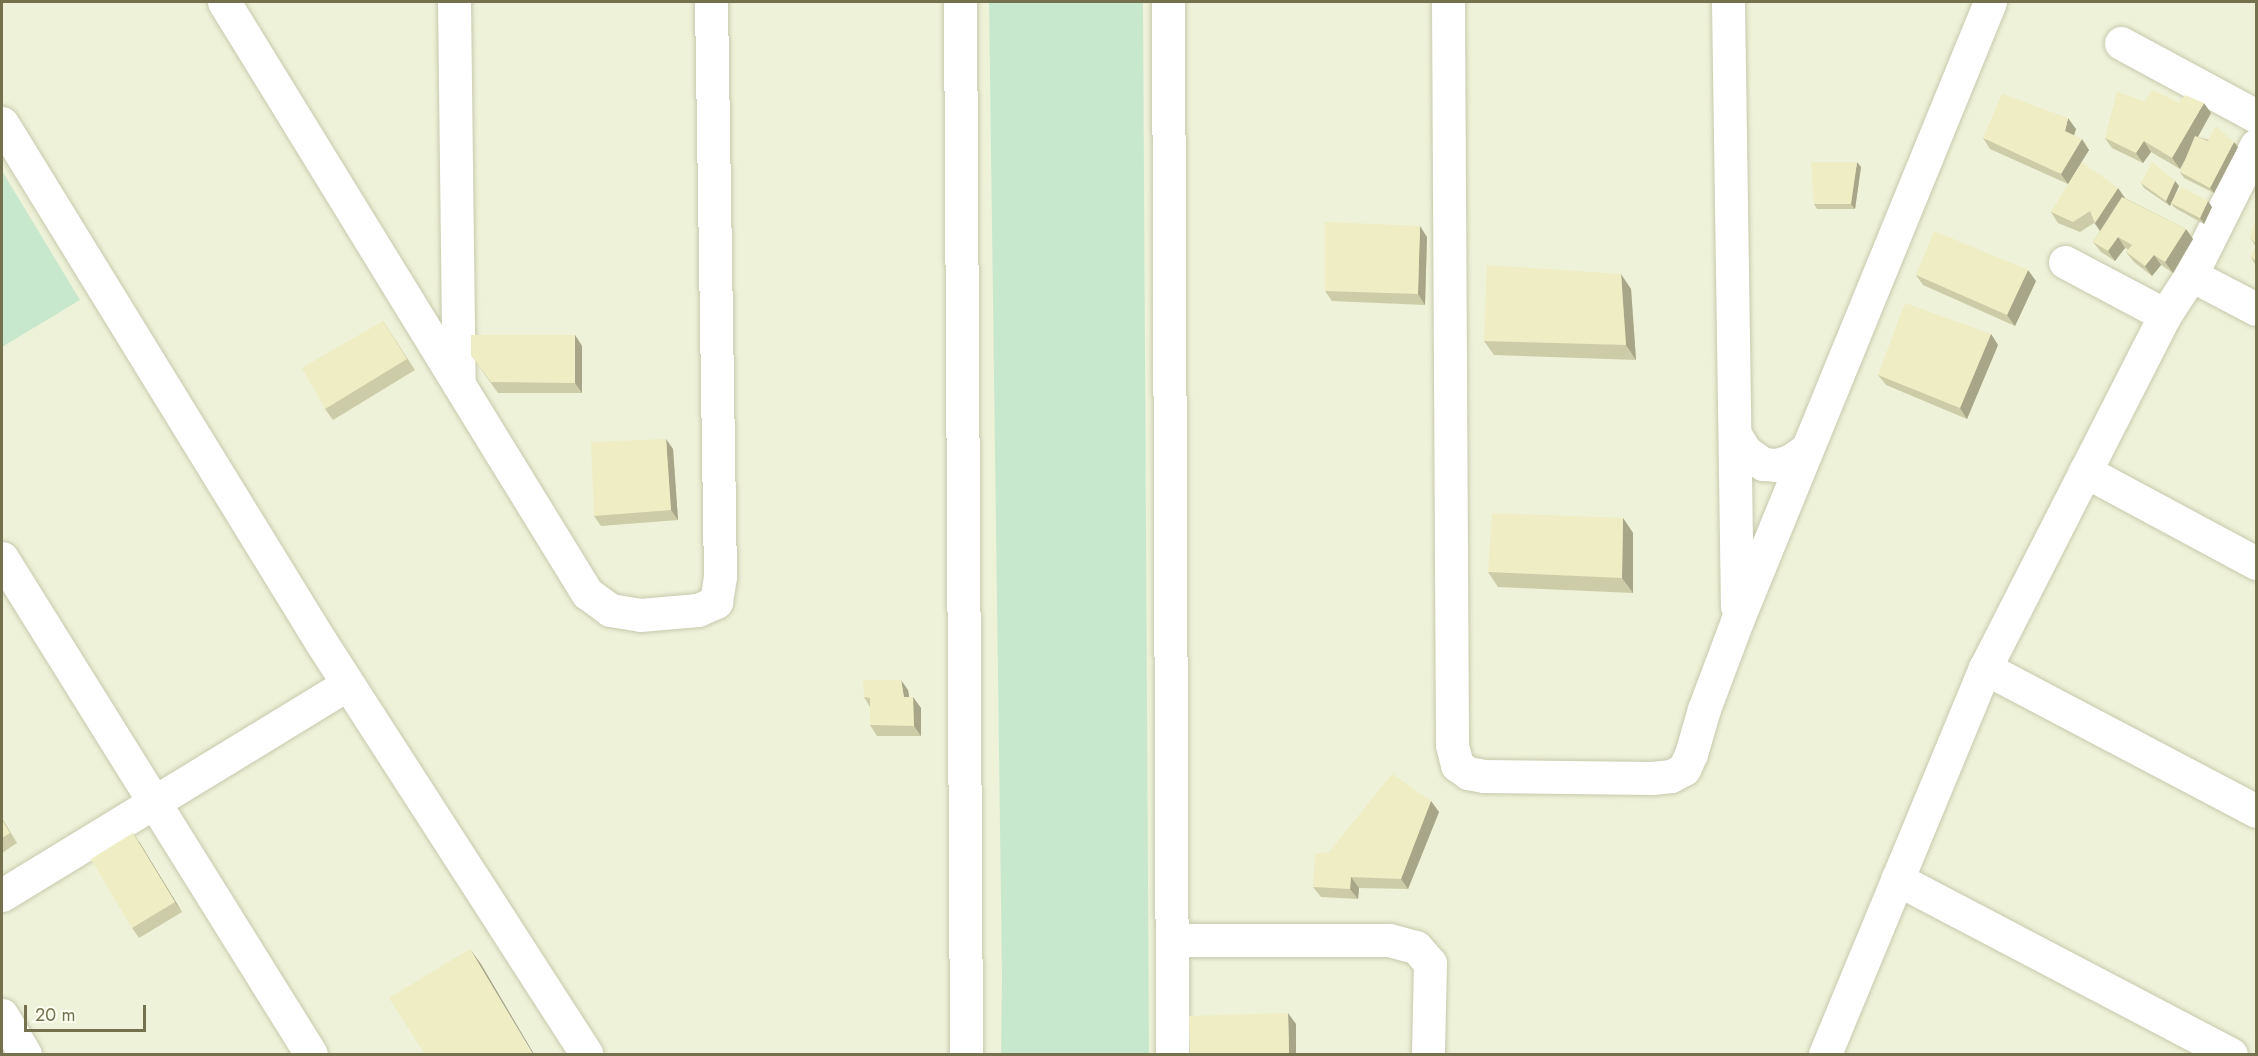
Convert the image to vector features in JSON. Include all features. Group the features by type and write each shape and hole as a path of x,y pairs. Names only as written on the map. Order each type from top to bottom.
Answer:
{"street":[{"path":"224,2 587,593 610,610 640,615 698,610 716,602 720,576 711,2"},
{"path":"454,2 459,385"},
{"path":"960,2 966,1054"},
{"path":"1168,2 1172,1054"},
{"path":"1449,2 1452,745 1457,765 1468,773 1484,776 1671,776 1684,769 1737,621 1990,2"},
{"path":"1728,2 1737,621"},
{"path":"2121,43 2256,116"},
{"path":"2,123 348,684 587,1054"},
{"path":"1825,1054 1985,668 2165,315 2191,275 2256,146"},
{"path":"2065,261 2165,315"},
{"path":"2191,275 2256,309"},
{"path":"1736,436 1745,451 1763,464 1776,465 1790,461 1806,450"},
{"path":"2085,471 2256,563"},
{"path":"2,558 311,1054"},
{"path":"1985,668 2256,811"},
{"path":"2,895 348,684"},
{"path":"1897,879 2231,1054"},
{"path":"1172,940 1389,940 1416,947 1430,963 1428,1054"},
{"path":"2,1015 25,1054"}],"shaded area":[{"path":"2,2 2256,2 2256,1054 2,1054"},
{"path":"989,2 1143,2 1149,1054 1001,1054 1002,978"},
{"path":"2,171 80,300 2,347"}],"building":[{"path":"2153,90 2179,103 2185,95 2204,103 2172,158 2144,141 2136,153 2105,138 2117,92 2144,101"},
{"path":"2002,94 2068,118 2065,131 2082,139 2061,174 1983,138"},
{"path":"2216,126 2234,142 2210,188 2180,172 2195,136 2208,141"},
{"path":"1811,162 1857,162 1851,204 1814,204"},
{"path":"2082,162 2118,188 2095,223 2090,211 2073,222 2051,212"},
{"path":"2152,162 2175,181 2166,201 2141,183"},
{"path":"2181,187 2208,201 2200,218 2171,203"},
{"path":"2122,197 2186,229 2165,262 2154,255 2145,266 2126,252 2132,245 2118,237 2108,251 2093,242"},
{"path":"1325,222 1420,226 1418,294 1325,291"},
{"path":"2254,224 2256,225 2256,244 2250,237"},
{"path":"1934,231 2028,270 2007,315 1916,275"},
{"path":"2256,247 2256,261 2251,257"},
{"path":"1487,265 1621,274 1626,345 1484,341"},
{"path":"1905,303 1991,334 1960,408 1878,375"},
{"path":"383,321 407,359 325,409 302,368"},
{"path":"471,335 575,335 575,383 491,382 471,355"},
{"path":"666,439 671,510 594,516 591,442"},
{"path":"1492,513 1623,518 1622,578 1488,572"},
{"path":"863,680 901,680 904,697 913,697 914,726 870,725 870,698 864,697"},
{"path":"1392,774 1431,801 1401,879 1351,877 1350,889 1313,887 1315,854 1329,852"},
{"path":"2,820 10,833 2,838"},
{"path":"133,833 175,902 132,928 91,859"},
{"path":"470,949 531,1052 528,1054 425,1054 389,998"},
{"path":"1288,1013 1289,1054 1190,1054 1189,1016"}]}
